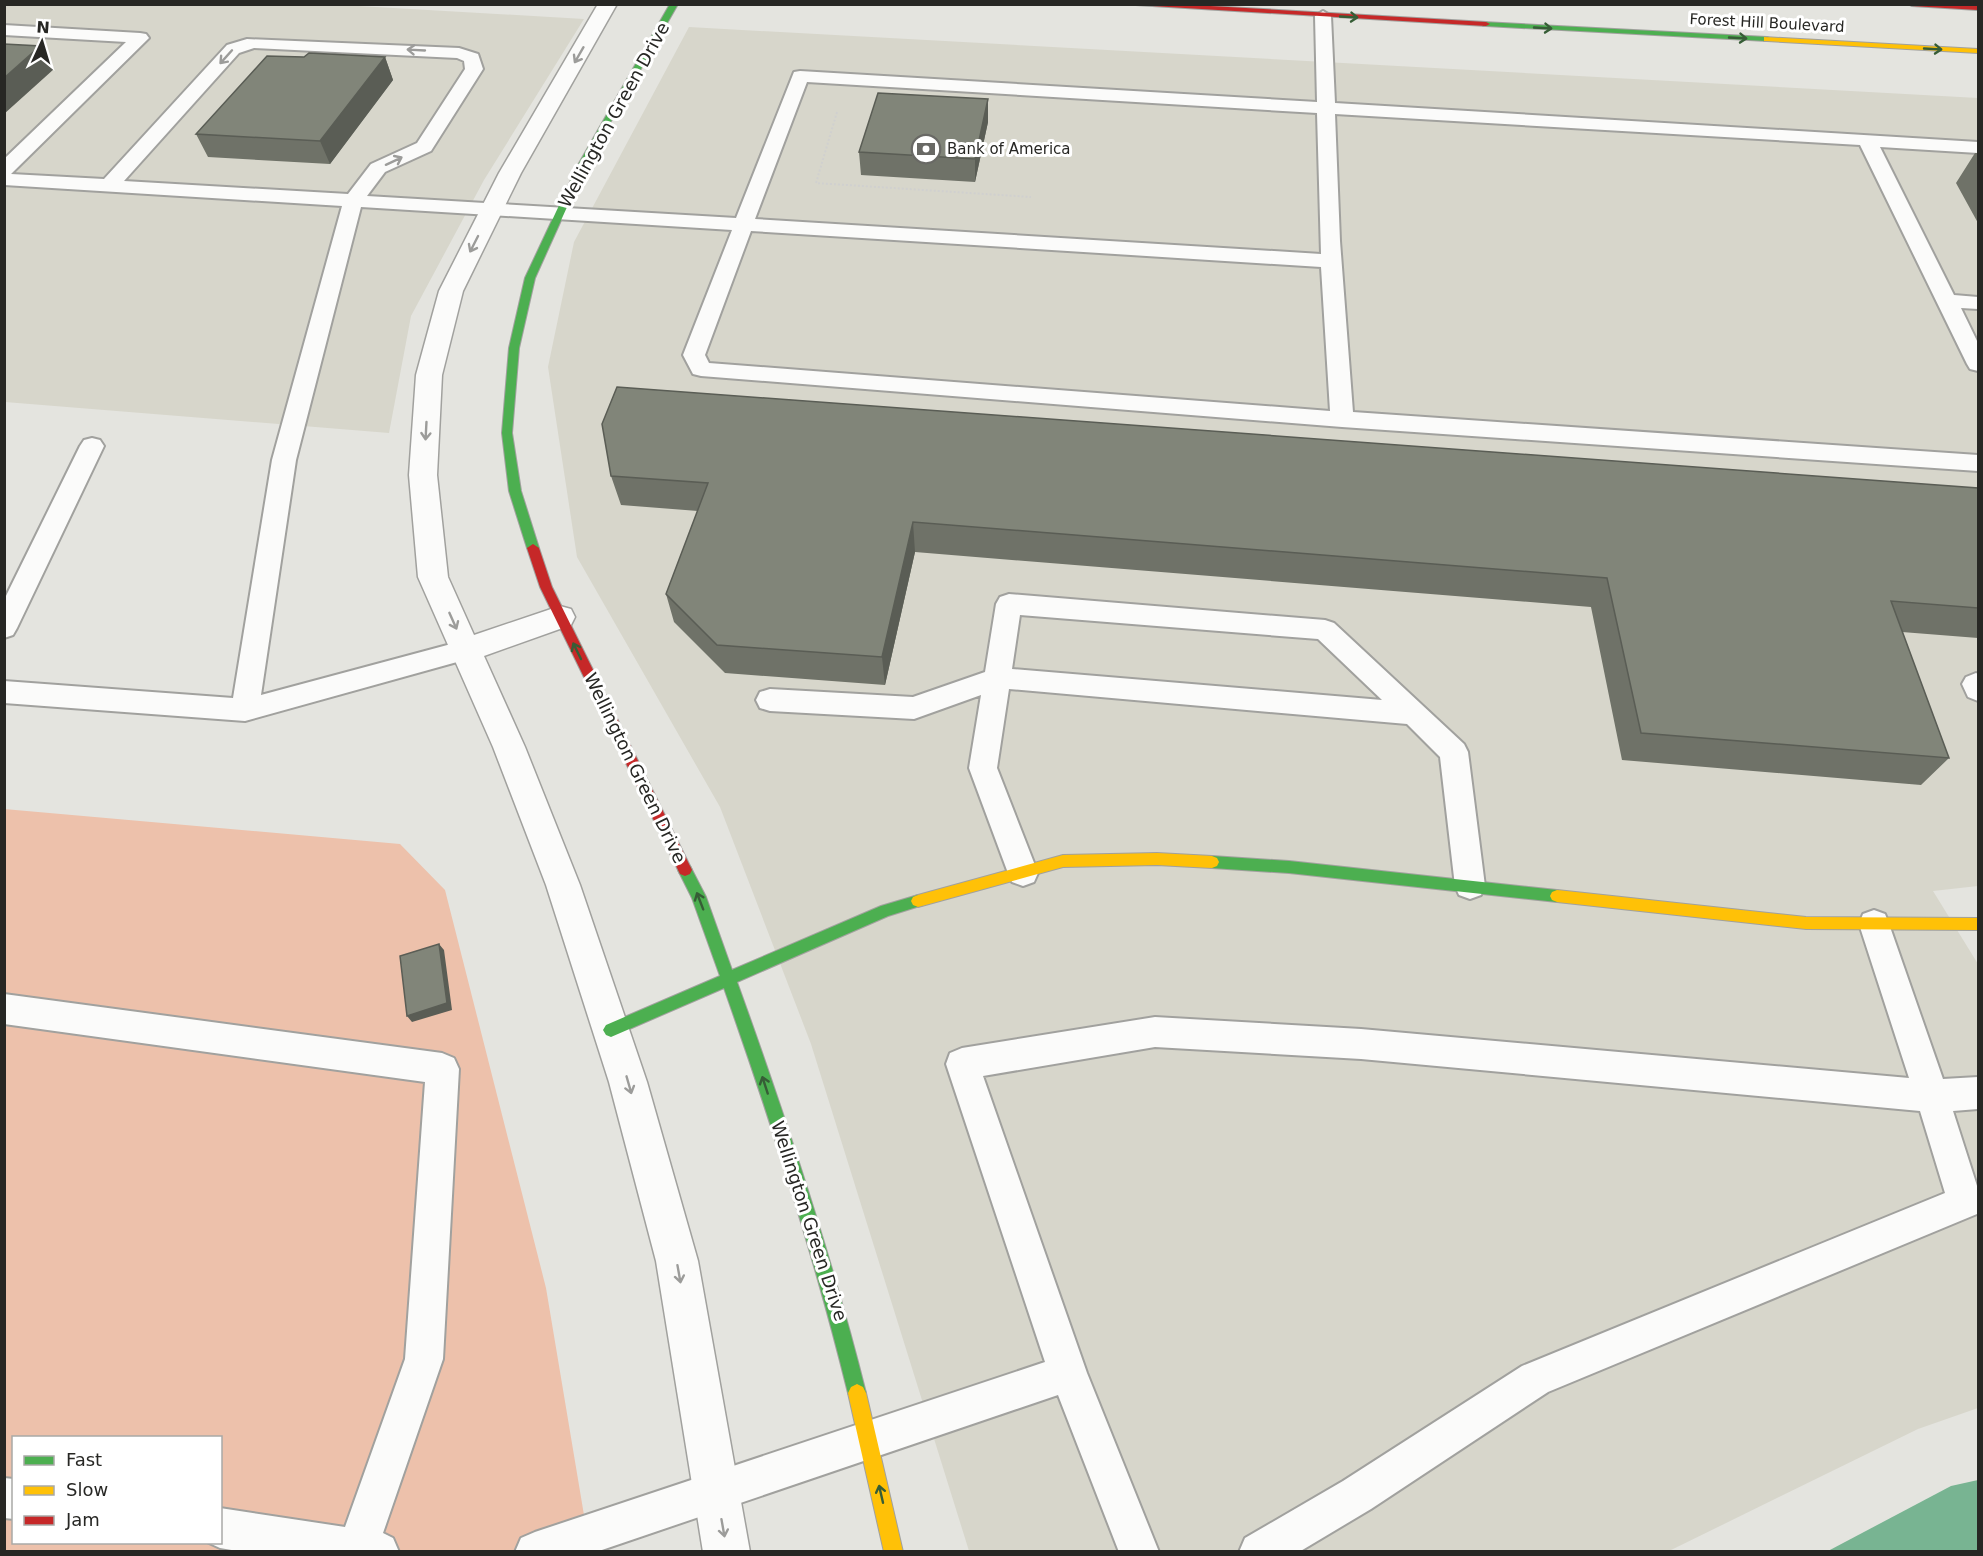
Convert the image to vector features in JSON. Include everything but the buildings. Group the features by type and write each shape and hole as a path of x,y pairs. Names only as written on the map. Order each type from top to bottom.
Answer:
{"street":[{"path":"608,4 510,173 451,291 429,375 423,475 433,577 508,747 564,885 628,1082 677,1261 727,1551"},
{"name":"Wellington Green Drive","path":"674,4 582,165 530,278 514,348 507,433 515,491 546,587 699,897 728,978 766,1086 838,1310 894,1551"},
{"name":"Forest Hill Boulevard","path":"1123,4 1978,51"},
{"path":"1912,4 1978,8"},
{"path":"466,650 560,617"},
{"path":"611,1030 886,910 1063,861 1157,859 1289,867 1806,923 1978,924"}],"lane":[{"path":"1323,16 1331,261 1342,419"},
{"path":"4,30 140,38 4,170"},
{"path":"109,186 233,49 243,45 253,43 459,52 472,58 474,69 424,147 378,168 353,201 285,460 258,614 245,710"},
{"path":"1978,147 800,76 694,355 701,369 732,373 1342,419 1978,463"},
{"path":"1867,140 1978,364"},
{"path":"4,179 1331,261"},
{"path":"1947,301 1978,303"},
{"path":"4,628 92,446"},
{"path":"1023,873 983,768 1009,604 1325,630 1454,752 1470,886"},
{"path":"4,693 245,710 466,650"},
{"path":"770,700 914,708 997,678 1414,714"},
{"path":"1978,684 1976,684 1978,690"},
{"path":"1259,1551 1357,1495 1535,1378 1965,1202 1874,924"},
{"path":"4,1009 442,1069 424,1359 368,1550 222,1528"},
{"path":"1139,1551 1068,1374 962,1064 1155,1032 1361,1044 1932,1096 1978,1093"},
{"path":"534,1551 1068,1374"}],"path":[{"path":"838,109 816,183 1031,197"}],"shaded area":[{"path":"324,4 584,19 484,180 411,316 389,433 5,402 4,5"},
{"path":"689,27 1978,98 1978,886 1933,891 1978,964 1978,1408 1918,1429 1669,1551 969,1551 811,1044 720,807 577,557 548,367 574,242"},
{"path":"4,809 400,844 445,890 546,1288 590,1551 5,1551"},
{"path":"1978,1480 1978,1551 1828,1551 1951,1486"}],"traffic: fast":[{"path":"533,548 515,491 507,433 514,348 530,278 582,165 674,4"},
{"path":"1486,24 1767,39"},
{"path":"1212,862 1289,867 1557,896"},
{"path":"685,870 699,897 785,1143 824,1267 857,1393"},
{"path":"611,1030 886,910 918,901"}],"traffic: slow":[{"path":"1767,39 1978,51"},
{"path":"918,901 1063,861 1157,859 1212,862"},
{"path":"1557,896 1806,923 1978,924"},
{"path":"857,1393 894,1552"}],"traffic: jam":[{"path":"1123,4 1486,24"},
{"path":"1912,4 1978,8"},
{"path":"533,548 546,587 685,870"}],"place":[{"name":"Bank of America","path":"926,149"}]}
